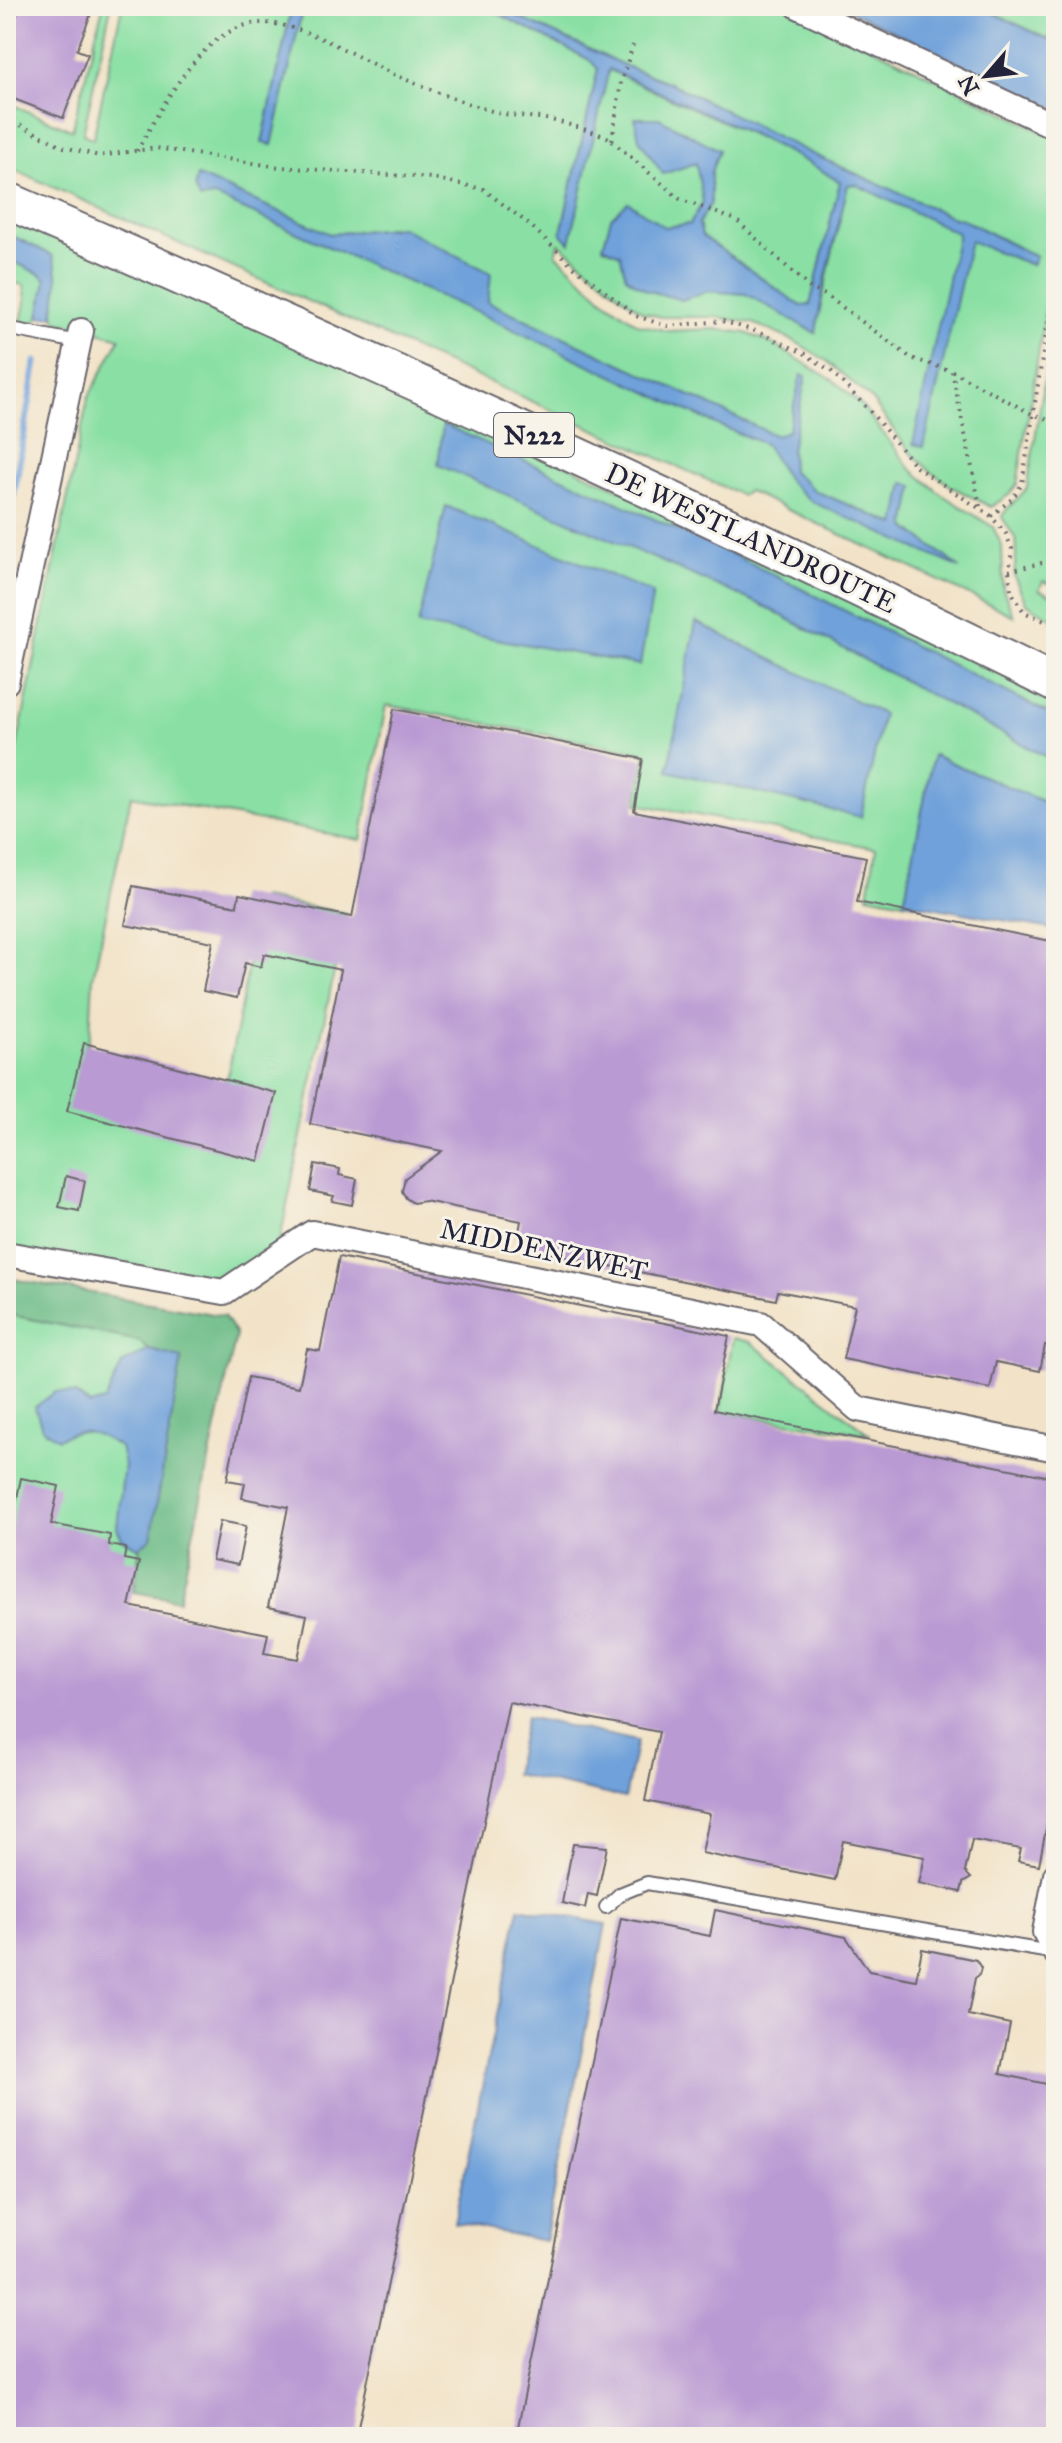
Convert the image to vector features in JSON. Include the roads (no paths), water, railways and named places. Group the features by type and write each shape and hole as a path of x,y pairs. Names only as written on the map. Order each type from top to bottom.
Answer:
{"main road":[{"name":"DE WESTLANDROUTE","path":"6,177 412,356 700,489 1056,661"},
{"name":"DE WESTLANDROUTE","path":"6,200 396,372 653,490 1056,684"}],"street":[{"path":"798,6 1056,127"},
{"path":"6,682 80,337"},
{"name":"MIDDENZWET","path":"6,1254 224,1292 312,1233 761,1324 858,1409 1056,1449"},
{"path":"1056,1875 1045,1932 1056,1953"}],"lane":[{"path":"6,328 80,337"},
{"path":"606,1907 620,1894 647,1883 1056,1953"}],"water":[{"path":"292,6 303,6 272,145 262,143"},
{"path":"483,6 494,6 670,83 808,152 960,218 1036,257 1032,265 970,241 924,447 913,444 958,233 855,184 848,185 816,333 746,294 707,291 682,300 646,290 626,277 620,254 603,246 611,218 628,202 664,227 690,224 703,202 696,163 663,174 639,139 635,118 659,118 719,150 711,172 711,203 699,223 702,236 801,306 810,305 840,182 756,136 609,69 570,243 561,233 598,69 590,60"},
{"path":"840,6 979,6 1056,43 1056,109"},
{"path":"198,176 330,234 401,227 491,273 488,302 776,436 788,431 801,375 806,376 791,450 792,471 815,491 896,525 904,483 914,486 906,527 960,568 812,502 790,483 765,444 216,197 200,199 195,187"},
{"path":"6,233 52,255 57,277 53,316 39,317 46,280 42,275 6,258"},
{"path":"443,424 734,555 1056,717 1056,762 762,605 438,465"},
{"path":"446,506 653,593 640,665 418,625"},
{"path":"696,622 883,714 861,817 668,771"},
{"path":"933,755 1056,807 1056,930 904,902"},
{"path":"149,1350 182,1358 151,1538 139,1548 122,1539 117,1528 124,1465 120,1447 90,1432 76,1432 58,1439 42,1428 35,1407 55,1392 75,1394 90,1405 105,1401 122,1364"},
{"path":"526,1717 637,1741 625,1798 514,1774"},
{"path":"519,1908 606,1924 545,2241 454,2223"}],"waterway":[{"path":"6,539 36,362"}]}
